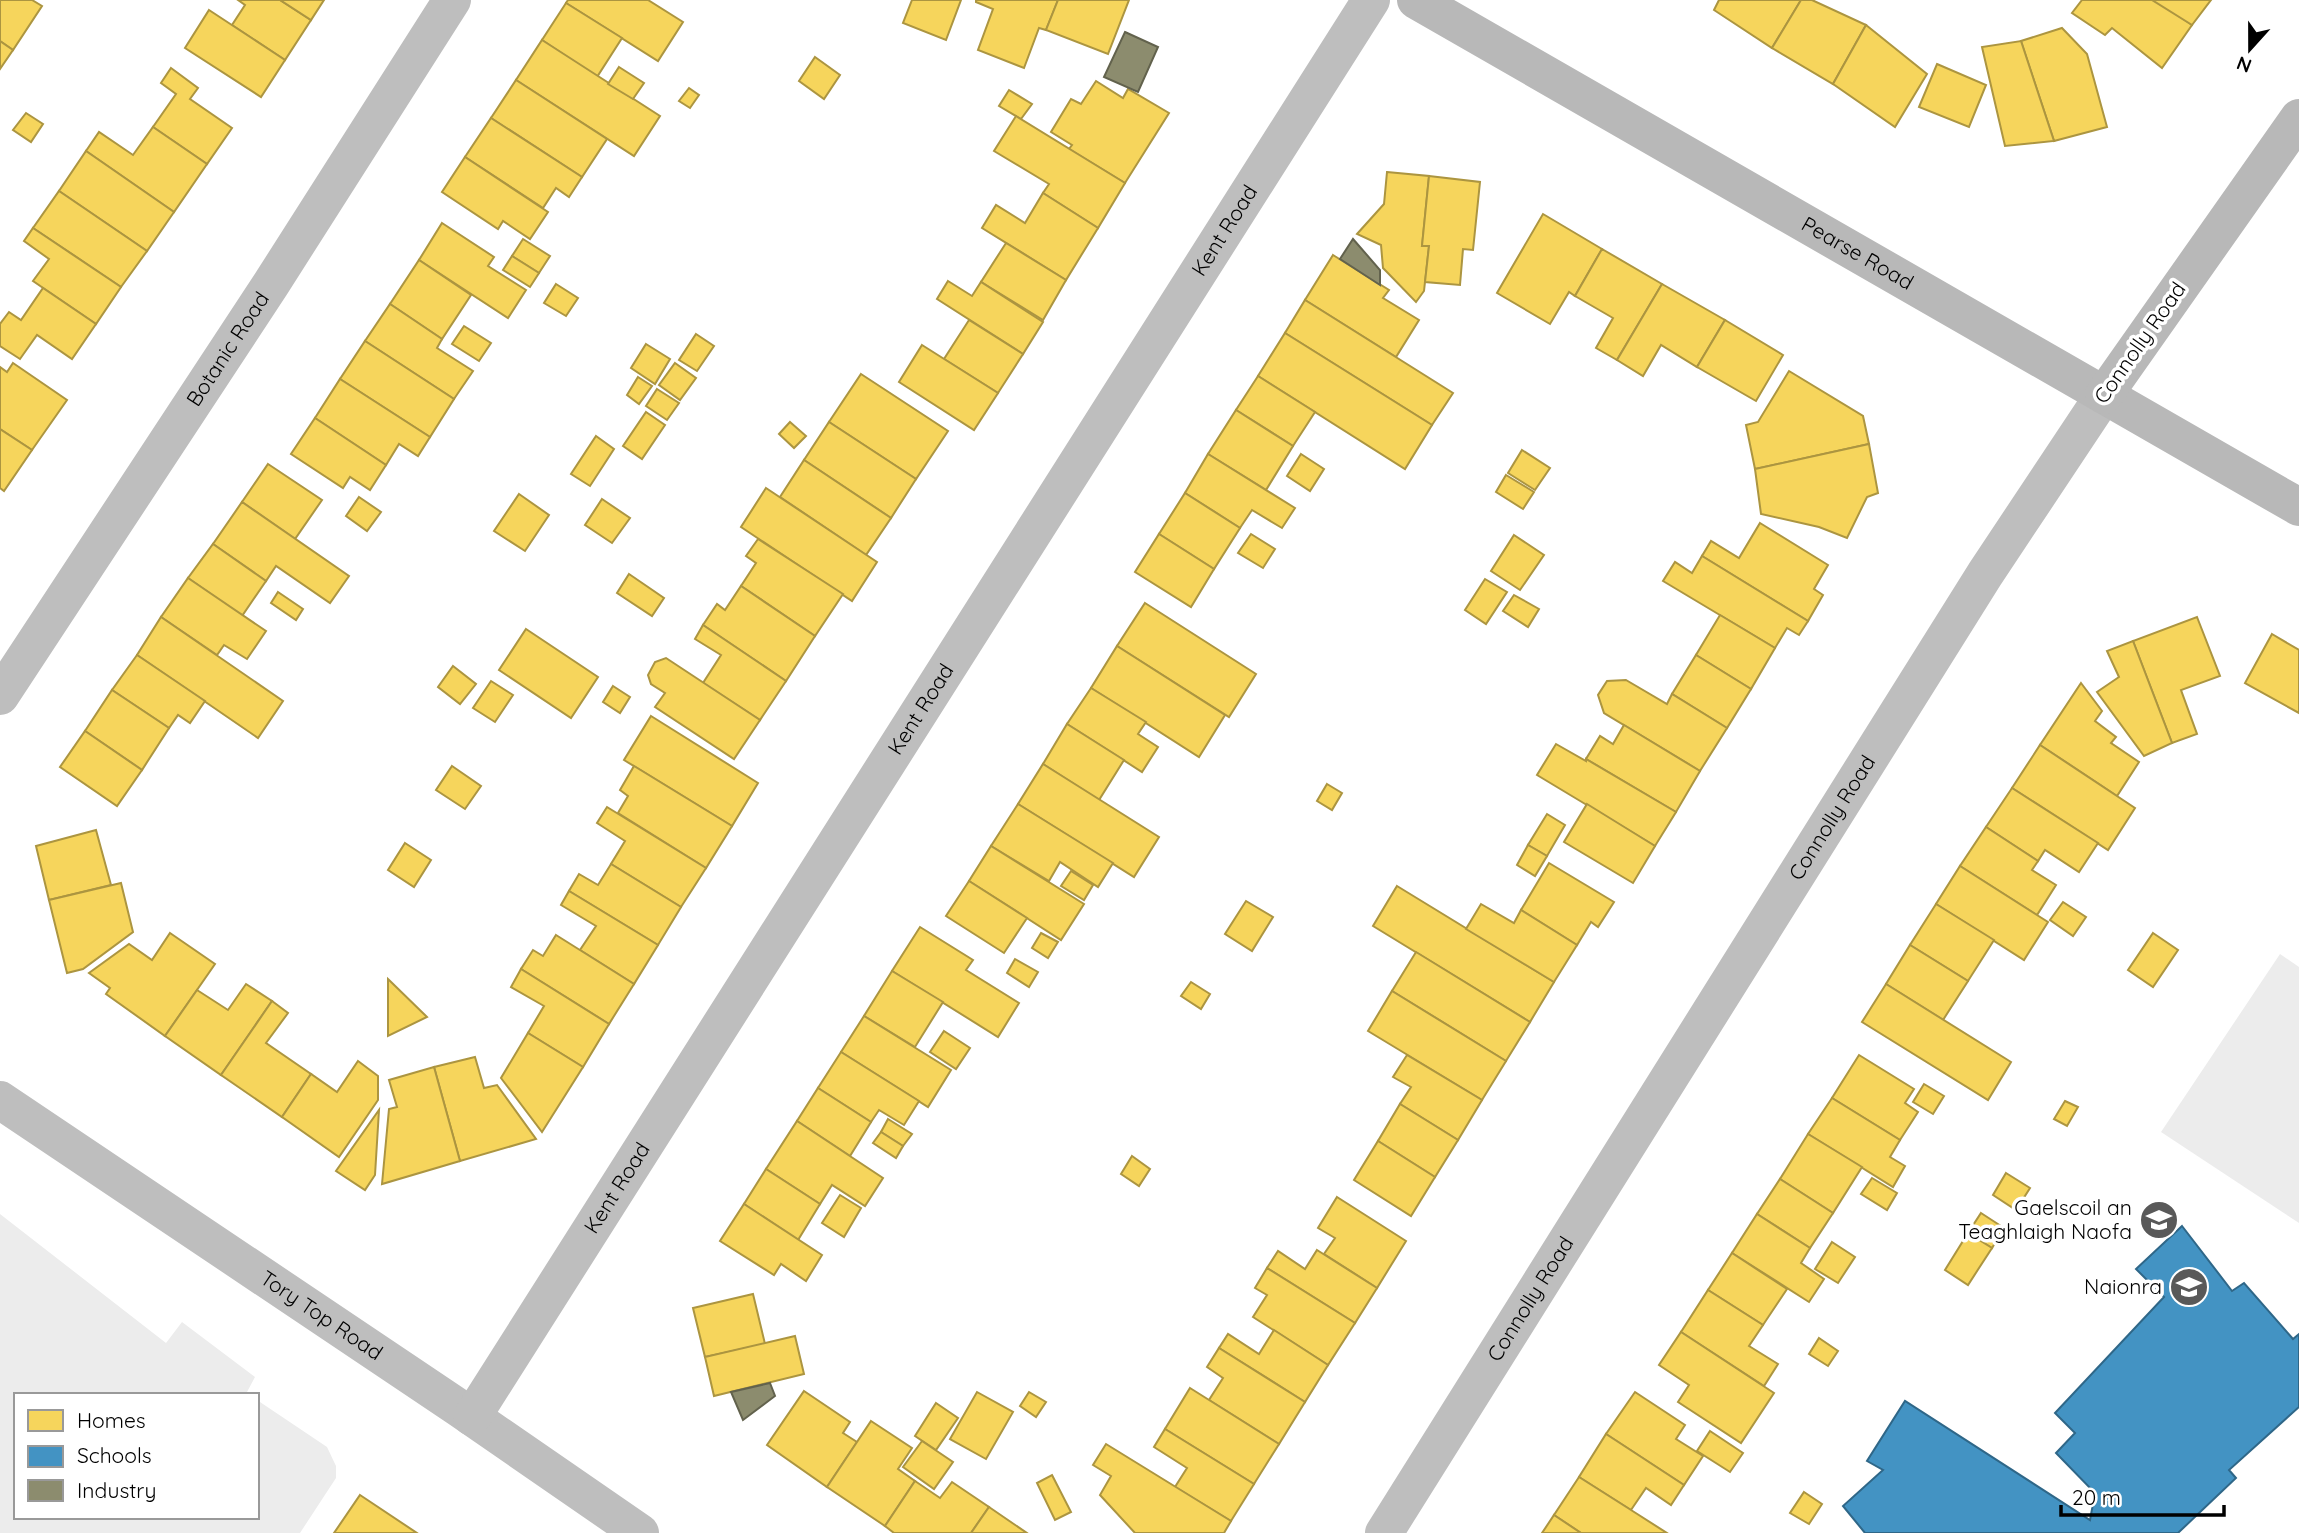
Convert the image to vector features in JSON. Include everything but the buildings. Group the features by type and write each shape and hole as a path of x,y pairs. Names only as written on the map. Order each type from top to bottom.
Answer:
{"street":[{"name":"Botanic Road","path":"0,696 204,388 452,0"},
{"name":"Kent Road","path":"472,1417 1371,0"},
{"name":"Pearse Road","path":"1416,0 2299,507"},
{"name":"Connolly Road","path":"1384,1533 1985,574 2104,395 2299,118"},
{"name":"Tory Top Road","path":"0,1100 640,1533"}],"shaded area":[{"path":"2280,954 2299,967 2299,1223 2161,1132"},
{"path":"0,1214 166,1343 182,1322 255,1377 248,1393 14,1393 14,1519 259,1519 259,1401 327,1447 336,1466 336,1478 300,1533 0,1533"}],"place":[{"name":"Gaelscoil an Teaghlaigh Naofa","path":"2159,1220"},
{"name":"Naionra","path":"2189,1287"}]}
